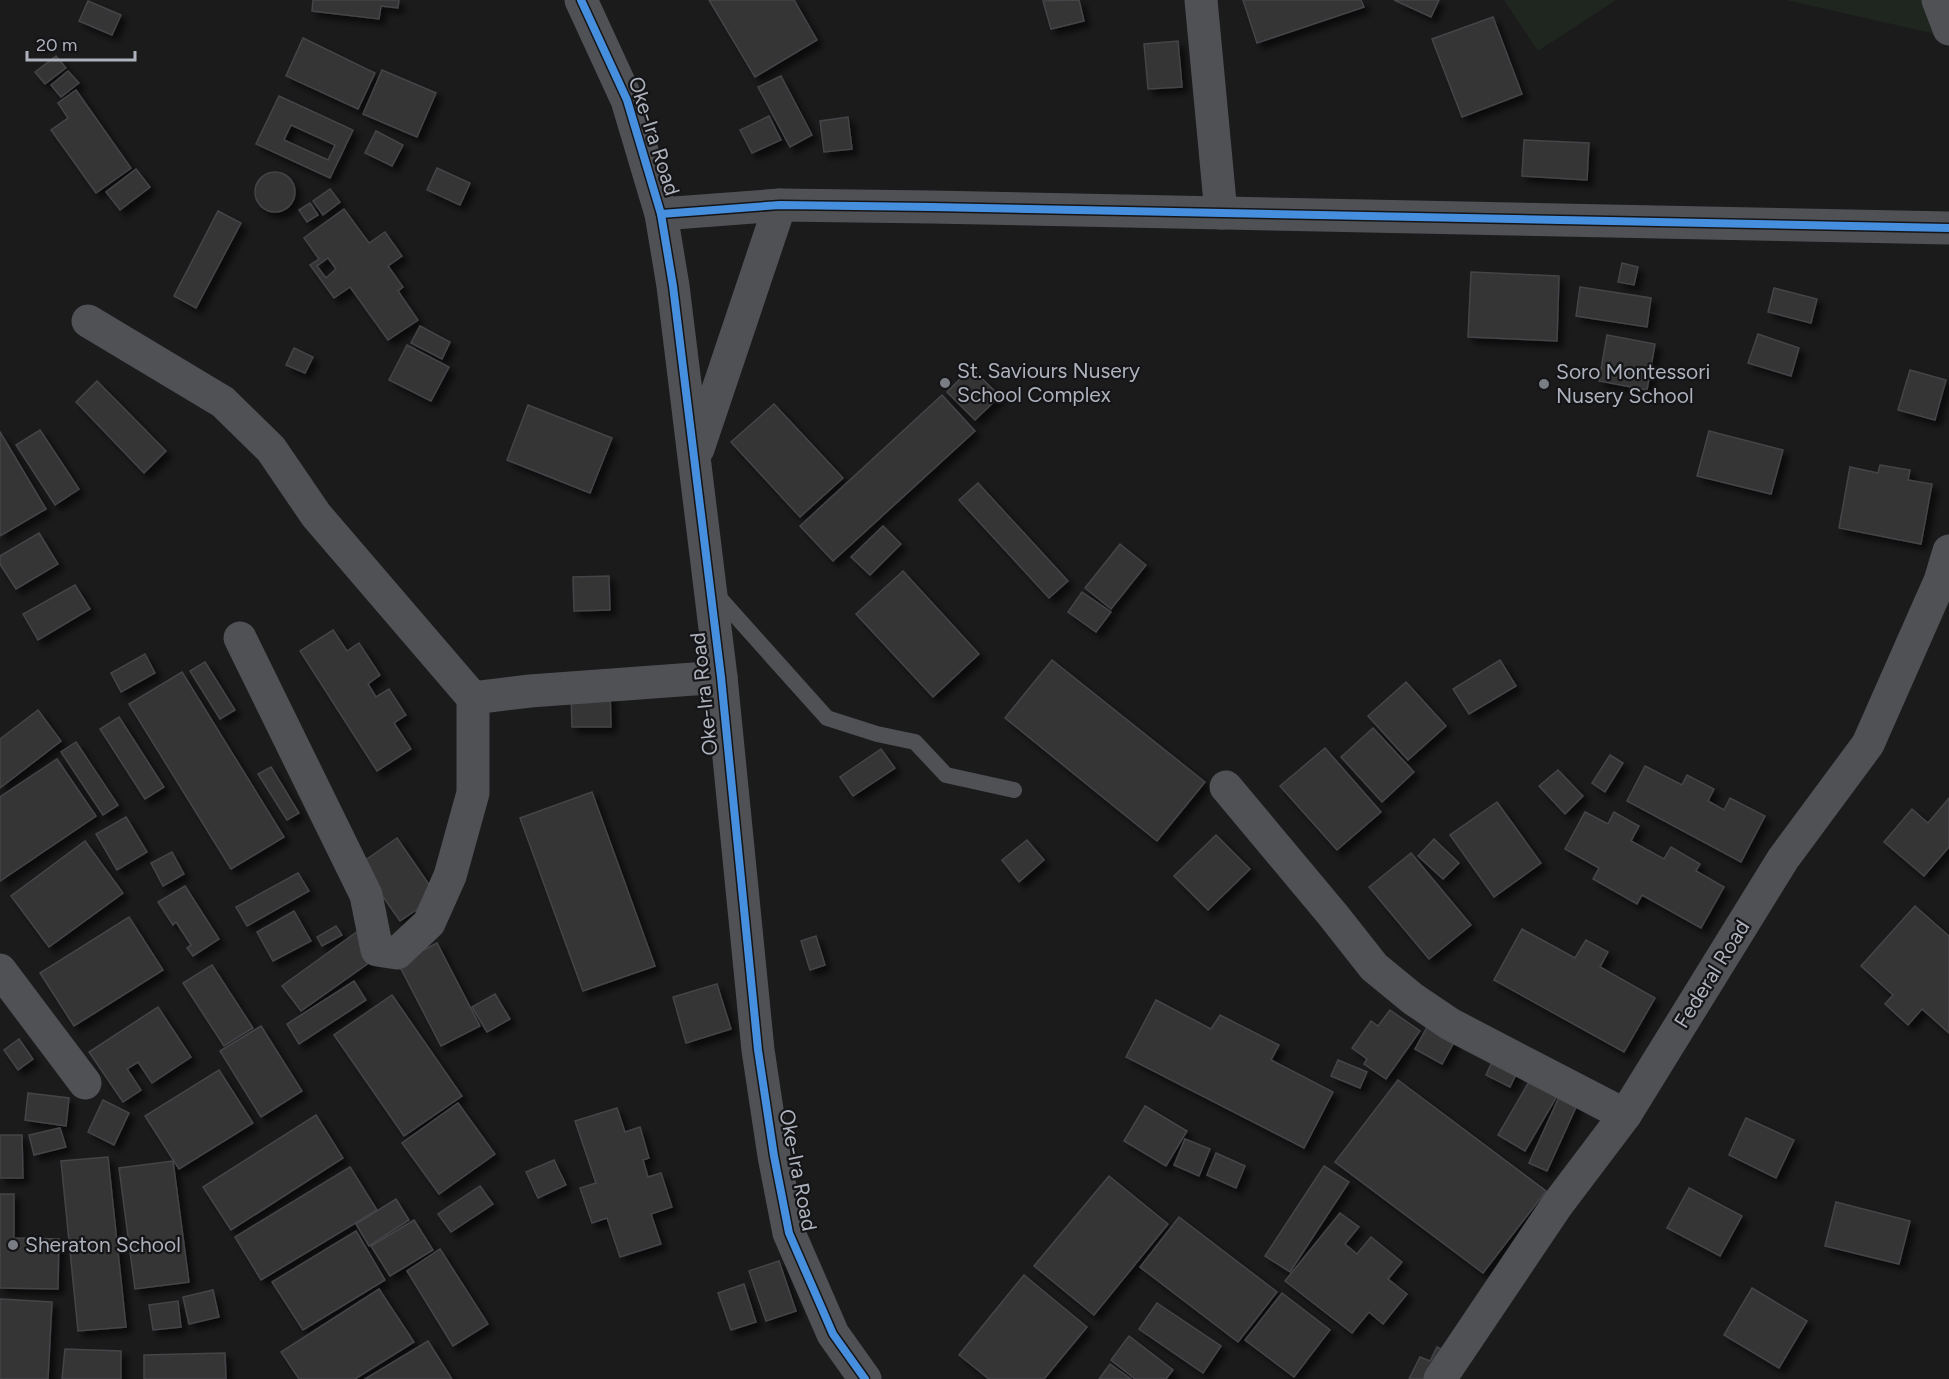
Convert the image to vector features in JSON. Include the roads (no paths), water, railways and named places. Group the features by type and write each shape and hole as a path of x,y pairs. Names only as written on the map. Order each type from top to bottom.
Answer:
{"street":[{"name":"Oke-Ira Road","path":"581,0 627,100 661,214 673,286 722,677 758,1050 774,1156 789,1233 833,1334 866,1379"},
{"path":"1201,0 1221,213"},
{"path":"1938,0 1949,29"},
{"path":"661,214 780,206 932,207 1948,229"},
{"path":"695,456 780,206"},
{"path":"88,321 223,402 271,449 316,515 473,698 473,793 450,876 429,923 397,953 377,950 366,895 240,638"},
{"name":"Federal Road","path":"1440,1379 1557,1205 1624,1114 1784,859 1868,744 1940,581 1949,551"},
{"path":"473,698 530,691 722,677"},
{"path":"1226,787 1374,967 1413,999 1450,1024 1624,1114"},
{"path":"0,970 85,1083"}],"lane":[{"path":"711,589 827,718 877,734 915,742 946,775 1014,790"}],"place":[{"name":"St. Saviours Nusery School Complex","path":"945,383"},
{"name":"Soro Montessori Nusery School","path":"1544,384"},
{"name":"Sheraton School","path":"13,1245"}]}
